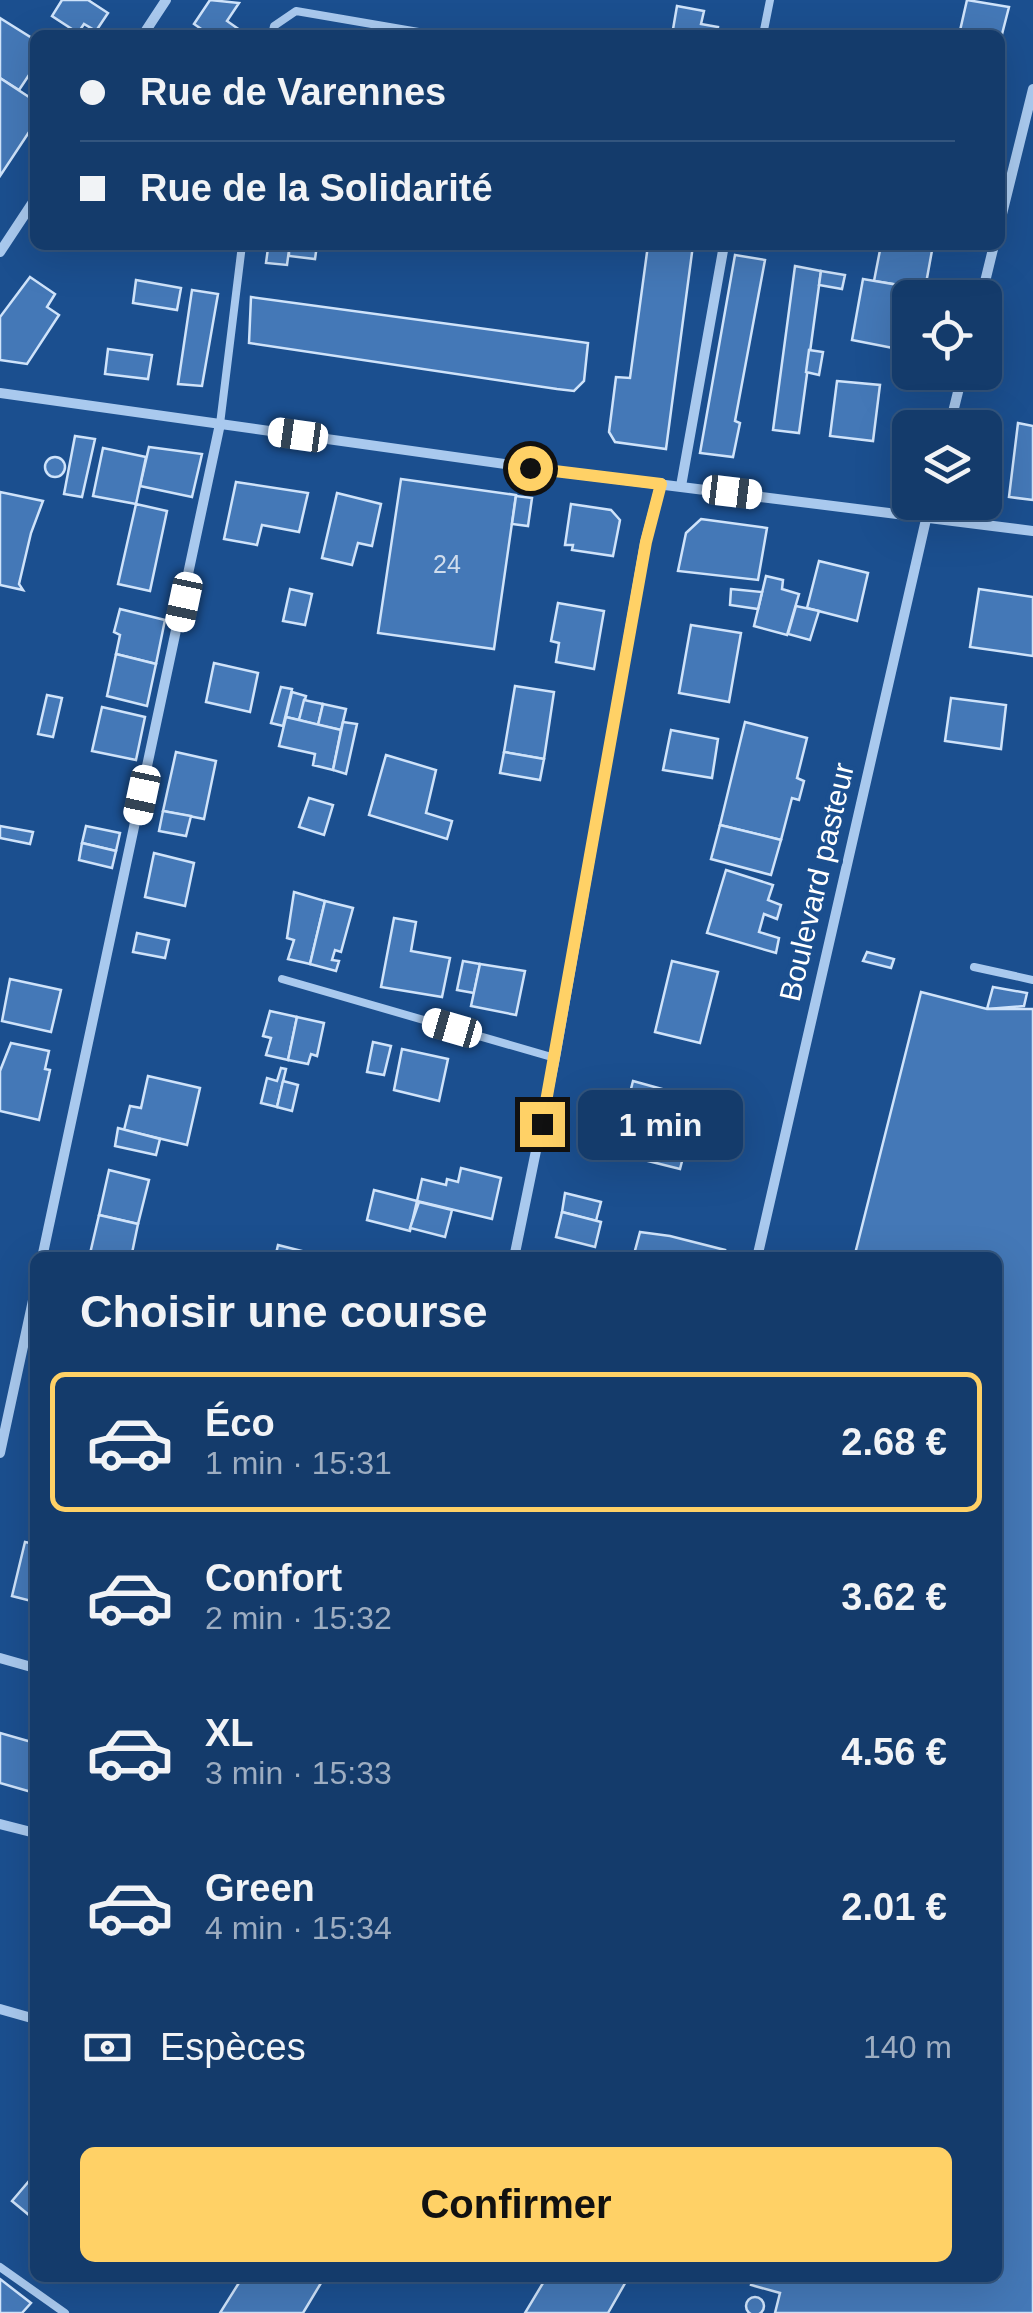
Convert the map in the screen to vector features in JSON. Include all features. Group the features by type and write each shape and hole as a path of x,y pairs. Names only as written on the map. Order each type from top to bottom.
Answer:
{"street":[{"path":"145,30 166,0"},
{"path":"1005,202 1033,89"},
{"path":"0,252 30,207"},
{"path":"681,486 723,250"},
{"path":"985,280 993,250"},
{"path":"0,392 892,514"},
{"path":"43,1252 220,424"},
{"path":"515,1252 555,1058 646,542 661,484"},
{"name":"Boulevard pasteur","path":"758,1252 926,520"},
{"path":"942,520 1033,531"},
{"path":"0,1452 30,1314"},
{"path":"0,1658 30,1667"},
{"path":"0,1824 30,1832"},
{"path":"0,2009 30,2017"}],"lane":[{"path":"764,30 770,0"},
{"path":"273,30 296,11 407,30"},
{"path":"220,424 241,250"},
{"path":"974,967 1033,980"},
{"path":"282,979 555,1058"},
{"path":"0,2267 65,2313"}],"building":[{"path":"62,0 88,0 108,13 97,30 84,24 80,30 73,30 52,16"},
{"path":"210,0 239,3 227,21 240,30 203,30 194,24"},
{"path":"967,0 1009,7 1003,30 960,30"},
{"path":"677,6 704,11 701,24 718,27 718,30 673,30"},
{"path":"0,18 30,37 30,74 19,90 0,78"},
{"path":"0,78 30,98 30,131 0,176"},
{"path":"268,250 289,250 287,265 266,263"},
{"path":"289,250 316,250 315,259 289,256"},
{"path":"647,250 692,250 666,449 615,442 609,432 616,377 630,378"},
{"path":"880,250 932,250 927,280 892,280 892,284 874,281"},
{"path":"735,255 765,260 735,421 740,423 733,457 700,453"},
{"path":"795,266 821,271 799,433 773,430"},
{"path":"821,271 845,275 842,289 819,285"},
{"path":"30,277 55,294 47,307 59,315 27,364 0,360 0,317"},
{"path":"863,279 892,284 892,348 852,340"},
{"path":"136,280 181,288 177,310 133,303"},
{"path":"192,290 218,294 202,386 178,384"},
{"path":"251,297 588,343 584,381 574,391 249,343"},
{"path":"108,349 152,355 148,379 105,374"},
{"path":"809,350 823,352 819,375 806,372"},
{"path":"837,381 880,385 873,441 830,436"},
{"path":"1018,423 1033,426 1033,500 1009,497"},
{"path":"75,436 95,439 82,497 64,494"},
{"path":"149,447 202,454 192,497 140,486"},
{"path":"103,448 146,457 136,504 93,496"},
{"path":"55,457 65,467 55,477 45,467"},
{"path":"401,479 516,495 494,649 378,633"},
{"path":"236,482 308,493 299,532 262,525 257,545 224,539"},
{"path":"0,492 43,501 19,584 23,590 0,585"},
{"path":"337,493 381,504 372,546 358,543 352,565 322,558"},
{"path":"516,496 532,498 528,526 512,524"},
{"path":"136,504 167,511 150,591 118,584"},
{"path":"571,504 611,510 620,520 613,556 572,550 573,545 565,545"},
{"path":"701,519 767,528 758,580 678,571 686,533"},
{"path":"819,561 868,573 857,621 807,608"},
{"path":"766,576 783,580 782,589 799,594 787,635 754,626"},
{"path":"290,589 312,594 305,625 283,621"},
{"path":"731,589 762,592 758,609 730,605"},
{"path":"979,589 1033,597 1033,656 970,647"},
{"path":"558,603 604,611 594,669 556,662 559,643 551,641"},
{"path":"796,606 819,611 810,640 788,634"},
{"path":"120,609 165,620 156,664 116,654 120,635 114,632"},
{"path":"691,625 741,633 729,702 679,693"},
{"path":"116,654 156,664 147,706 107,696"},
{"path":"214,663 258,673 250,712 206,702"},
{"path":"515,686 554,692 544,759 504,752"},
{"path":"281,687 292,689 283,726 271,723"},
{"path":"292,692 306,696 299,720 286,717"},
{"path":"47,695 62,698 53,737 38,734"},
{"path":"951,698 1006,705 1001,749 945,741"},
{"path":"304,700 323,704 318,725 299,720"},
{"path":"323,704 346,709 341,730 318,725"},
{"path":"102,707 145,717 136,760 92,751"},
{"path":"286,717 341,730 333,770 313,765 315,754 279,746"},
{"path":"343,722 357,724 346,774 333,770"},
{"path":"745,722 807,738 797,778 804,781 799,800 792,798 781,840 720,825"},
{"path":"671,730 718,739 712,778 663,770"},
{"path":"176,752 216,761 204,819 163,811"},
{"path":"504,752 544,759 540,780 500,773"},
{"path":"386,755 436,770 426,813 452,821 447,839 369,815"},
{"path":"309,798 333,805 324,835 299,827"},
{"path":"163,811 191,816 186,836 159,831"},
{"path":"720,825 781,840 771,875 711,859"},
{"path":"0,826 33,832 30,844 0,838"},
{"path":"86,826 120,833 116,851 82,843"},
{"path":"82,843 116,851 112,868 79,860"},
{"path":"154,853 194,863 185,906 145,897"},
{"path":"726,870 773,885 768,900 781,905 777,919 764,914 759,932 779,938 776,953 707,933"},
{"path":"294,892 325,901 310,964 288,959 294,940 287,938"},
{"path":"325,901 353,908 341,952 335,950 332,960 339,961 336,971 310,964"},
{"path":"394,918 416,922 411,951 450,958 442,997 381,987"},
{"path":"137,933 169,940 165,958 133,952"},
{"path":"867,952 894,959 891,968 863,961"},
{"path":"463,961 480,964 474,993 457,990"},
{"path":"672,961 718,972 700,1043 655,1032"},
{"path":"480,964 525,971 516,1015 471,1006"},
{"path":"10,979 61,990 51,1032 2,1021"},
{"path":"993,987 1027,993 1024,1006 987,1009"},
{"path":"921,992 987,1009 1033,1009 1033,2313 775,2313 780,2293 751,2285 1002,2282 1002,1252 856,1252"},
{"path":"270,1011 297,1017 288,1060 266,1055 271,1038 263,1036"},
{"path":"297,1017 324,1023 317,1056 311,1054 308,1064 288,1060"},
{"path":"373,1042 391,1046 384,1075 367,1072"},
{"path":"11,1043 49,1051 45,1069 50,1070 39,1120 0,1111 0,1071"},
{"path":"402,1049 448,1059 439,1101 394,1090"},
{"path":"281,1068 286,1069 277,1107 261,1103 267,1078 277,1081"},
{"path":"148,1076 200,1088 187,1145 124,1130 130,1106 141,1108"},
{"path":"283,1081 298,1085 292,1111 277,1107"},
{"path":"633,1081 698,1099 680,1169 624,1155 629,1134 620,1132"},
{"path":"118,1128 160,1139 156,1155 115,1146"},
{"path":"461,1168 501,1178 492,1219 417,1201 422,1179 446,1185 447,1179 458,1182"},
{"path":"109,1170 149,1180 138,1224 99,1215"},
{"path":"374,1190 417,1201 410,1231 367,1220"},
{"path":"565,1193 601,1202 596,1221 562,1212"},
{"path":"419,1202 452,1210 445,1237 410,1228"},
{"path":"562,1212 601,1222 595,1247 556,1237"},
{"path":"99,1215 138,1224 132,1252 90,1252"},
{"path":"640,1232 725,1250 724,1252 635,1252"},
{"path":"278,1245 306,1252 276,1252"},
{"path":"25,1542 30,1543 30,1601 12,1596"},
{"path":"0,1733 30,1742 30,1792 0,1783"},
{"path":"30,2180 30,2216 12,2201"},
{"path":"0,2279 31,2303 22,2313 0,2313"},
{"path":"239,2282 322,2282 303,2313 220,2313"},
{"path":"544,2282 626,2282 608,2313 525,2313"},
{"path":"748,2299 762,2299 762,2313 748,2313"}],"route":[{"path":"530,468 661,484 646,542 542,1124"}]}
